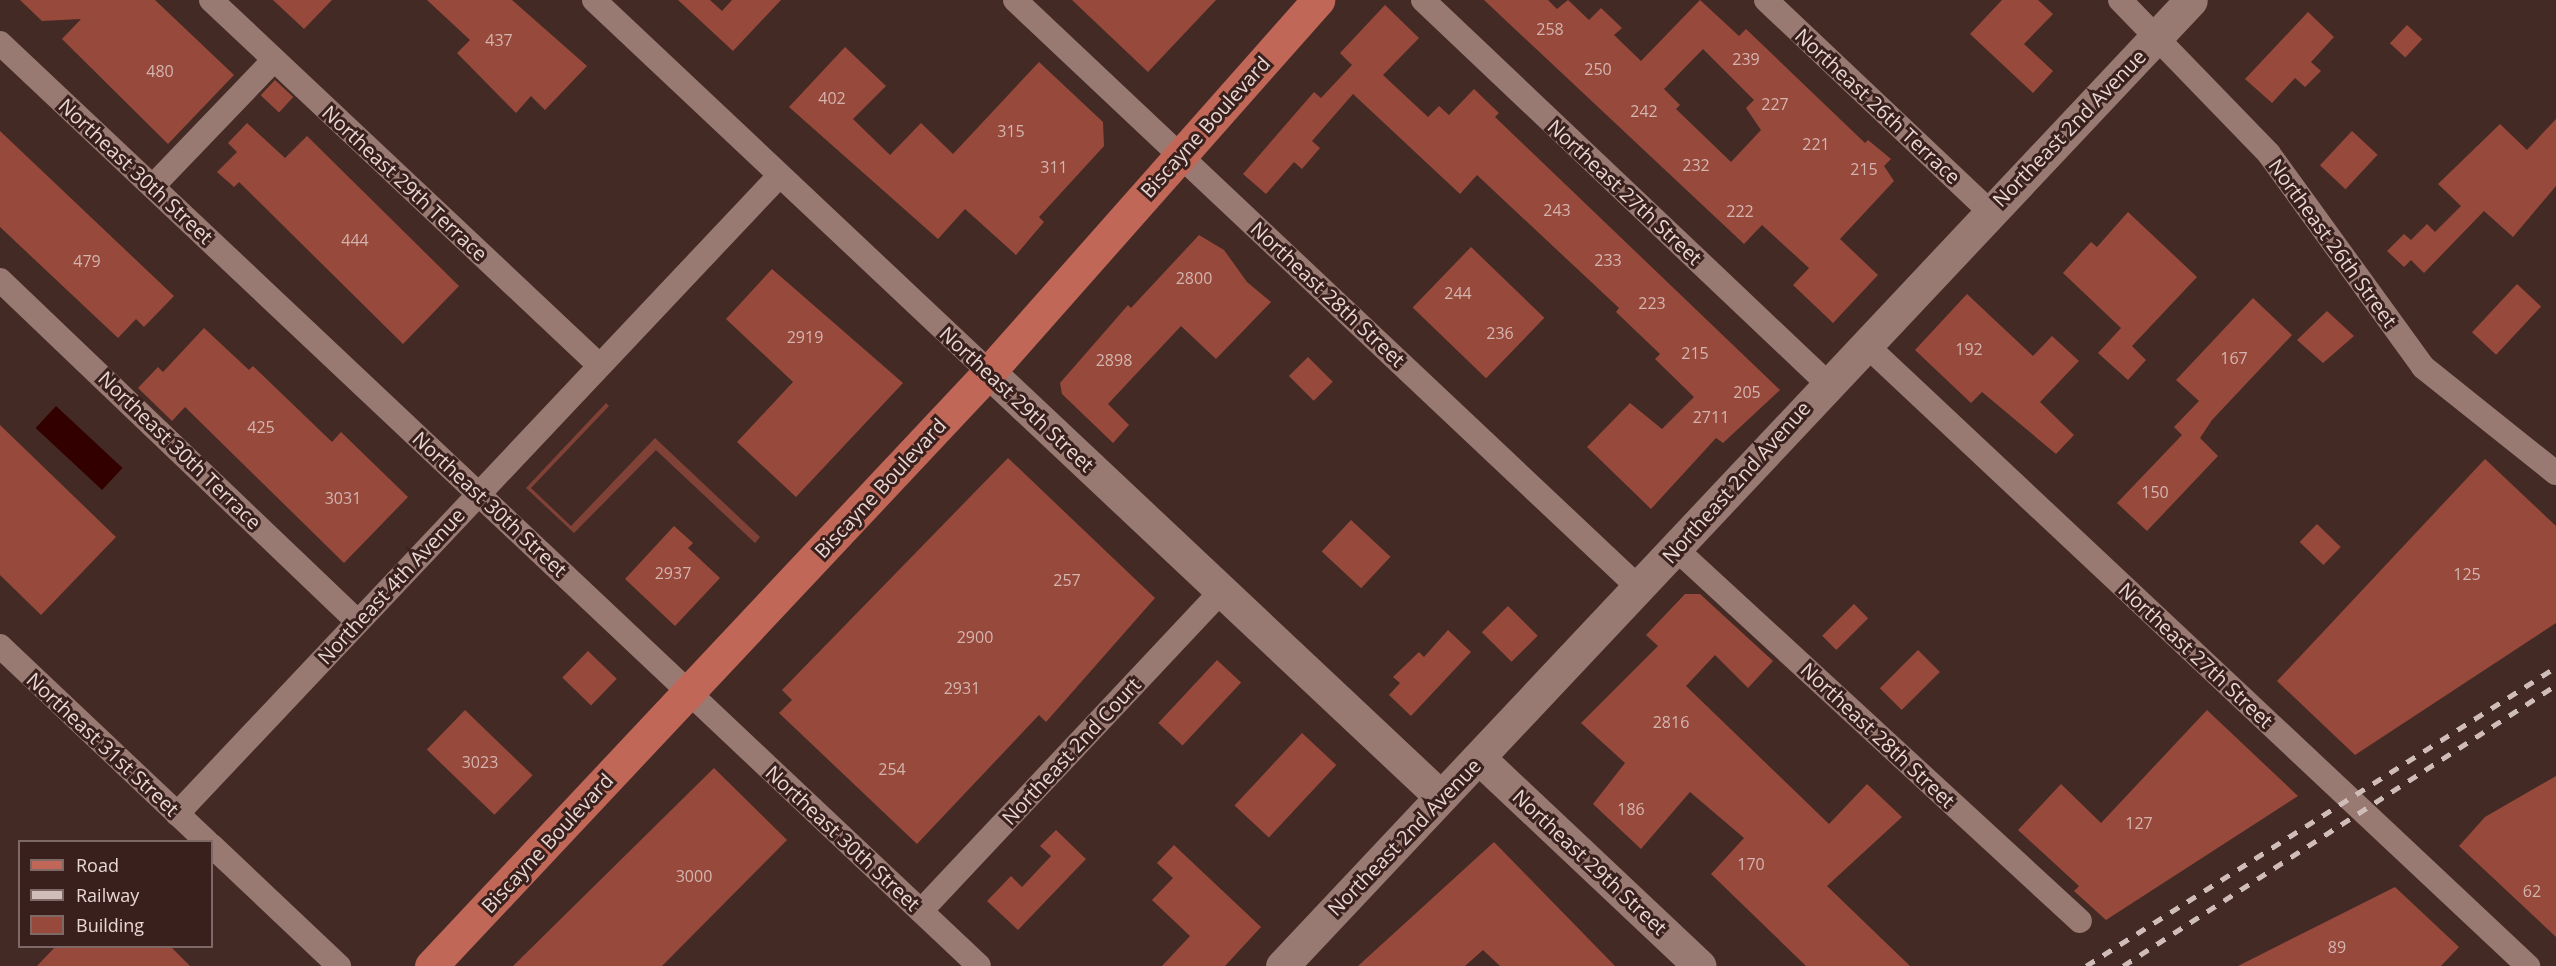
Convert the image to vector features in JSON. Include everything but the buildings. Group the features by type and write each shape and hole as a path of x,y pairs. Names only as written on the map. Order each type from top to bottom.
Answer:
{"main road":[{"name":"Biscayne Boulevard","path":"431,966 989,372 1318,0"},
{"name":"Northeast 2nd Avenue","path":"1282,966 1676,549 1827,383 2191,0"},
{"name":"Northeast 29th Street","path":"989,372 1441,797"},
{"name":"Northeast 29th Street","path":"1479,758 1700,966"}],"street":[{"name":"Northeast 29th Terrace","path":"211,0 599,365"},
{"name":"Northeast 29th Street","path":"594,0 989,372"},
{"name":"Northeast 28th Street","path":"1015,0 1639,588"},
{"name":"Northeast 27th Street","path":"1423,0 1827,383"},
{"name":"Northeast 26th Terrace","path":"1766,0 1990,212"},
{"name":"Northeast 26th Street","path":"2120,0 2269,154 2423,367 2556,473"},
{"name":"Northeast 30th Street","path":"0,42 979,966"},
{"path":"153,186 274,60"},
{"name":"Northeast 4th Avenue","path":"177,814 779,176"},
{"name":"Northeast 30th Terrace","path":"0,280 357,621"},
{"name":"Northeast 27th Street","path":"1864,344 2528,966"},
{"name":"Northeast 28th Street","path":"1676,549 2080,921"},
{"name":"Northeast 2nd Court","path":"921,911 1221,591"},
{"name":"Northeast 31st Street","path":"0,646 205,840"},
{"path":"213,847 339,966"}],"shaded area":[{"path":"606,403 609,406 531,488 571,526 655,438 760,537 755,543 656,450 574,533 526,488"},
{"path":"56,406 123,468 102,490 36,428"}],"railway":[{"path":"2086,966 2556,667"},
{"path":"2123,966 2556,685"}]}
